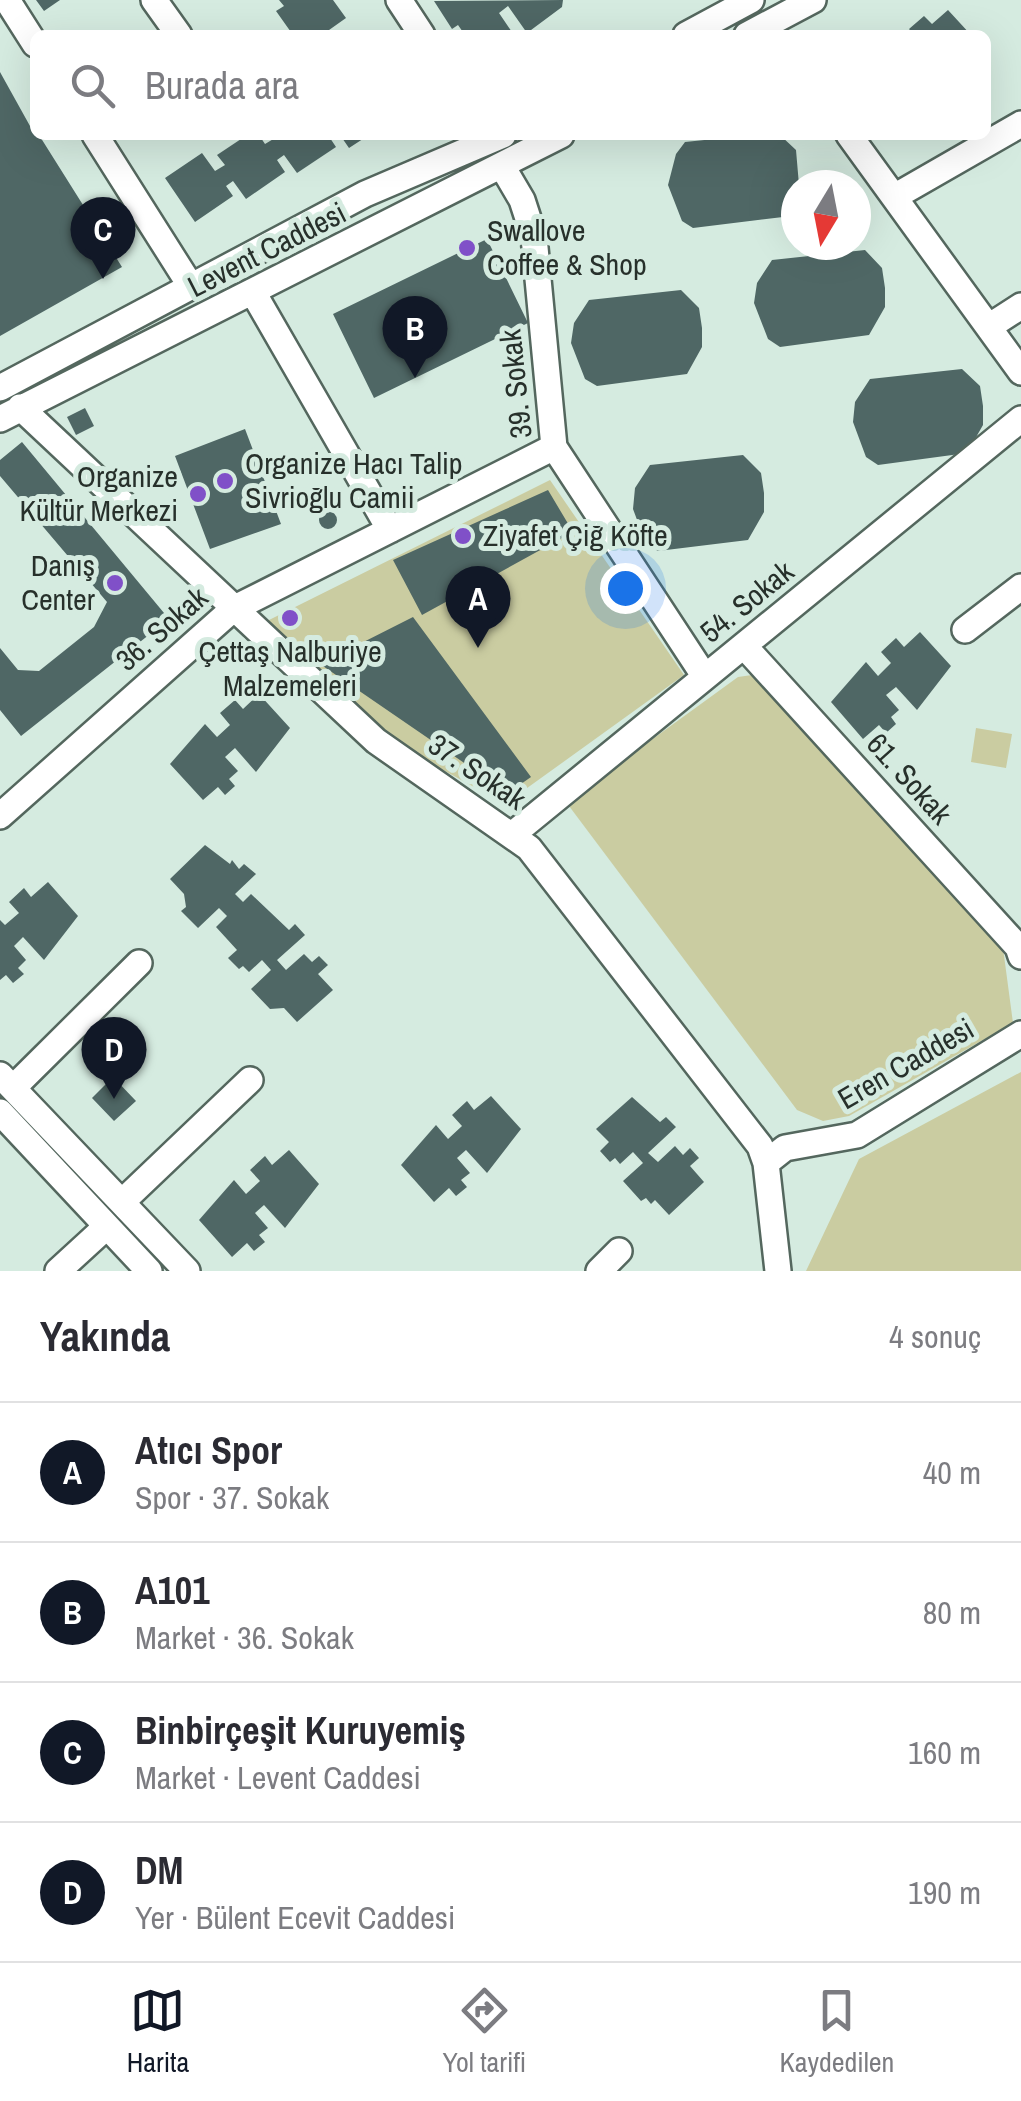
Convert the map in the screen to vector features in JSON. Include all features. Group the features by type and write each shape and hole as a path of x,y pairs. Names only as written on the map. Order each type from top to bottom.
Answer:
{"street":[{"path":"6,0 30,36"},
{"path":"154,0 175,30"},
{"path":"398,0 419,30"},
{"path":"695,30 750,0"},
{"path":"767,30 813,0"},
{"path":"894,197 1021,124"},
{"path":"97,140 190,285"},
{"name":"Levent Caddesi","path":"0,388 365,194 487,140"},
{"name":"Levent Caddesi","path":"10,414 254,294 551,140"},
{"path":"853,140 1021,372"},
{"name":"39. Sokak","path":"502,166 522,200 534,237 554,447 705,677"},
{"path":"254,294 390,530"},
{"path":"990,326 1021,306"},
{"name":"37. Sokak","path":"10,414 233,609 376,741 513,834 544,866 731,1104 766,1163 778,1271"},
{"name":"54. Sokak","path":"513,834 1021,419"},
{"name":"36. Sokak","path":"0,816 233,609 554,447"},
{"path":"964,630 1021,587"},
{"name":"61. Sokak","path":"745,647 1018,948 1021,956"},
{"path":"139,963 6,1081 187,1271"},
{"name":"Eren Caddesi","path":"766,1163 785,1148 857,1135 1021,1034"},
{"path":"122,1202 250,1080"},
{"path":"0,1112 149,1271"},
{"path":"58,1271 106,1227"},
{"path":"598,1271 619,1251"}],"green space":[{"path":"550,480 684,675 505,804 403,748 323,682 265,622"},
{"path":"752,675 1003,948 1013,1023 849,1116 823,1121 797,1110 566,802 738,677"},
{"path":"976,728 1012,734 1006,768 971,762"},
{"path":"1021,1072 1021,1271 806,1271 859,1159"}],"building":[{"path":"36,0 60,0 44,11"},
{"path":"279,0 333,0 346,18 329,30 289,30 276,11 284,6"},
{"path":"563,0 562,7 531,30 525,30 508,6 499,13 511,30 462,30 458,25 452,29 434,1"},
{"path":"948,10 966,30 909,29 924,16 932,24"},
{"path":"0,72 30,126 30,140 42,140 122,267 0,336"},
{"path":"240,140 262,140 265,144 272,140 331,140 336,147 297,173 284,155 277,160 285,172 246,199 233,181 226,186 233,196 195,222 165,178 202,153 215,171 225,165 217,155"},
{"path":"343,140 361,140 349,148"},
{"path":"785,140 796,150 798,170 781,170 781,217 693,228 682,221 668,185 676,154 685,142"},
{"path":"487,239 528,323 374,398 333,314"},
{"path":"871,256 882,268 885,307 869,335 780,347 768,339 754,303 757,283 772,260 871,260"},
{"path":"681,290 699,308 702,328 702,347 687,374 597,386 585,379 571,343 574,323 589,300"},
{"path":"962,369 980,386 983,406 983,425 967,453 878,465 866,457 853,422 855,402 870,379"},
{"path":"85,408 94,426 76,435 67,417"},
{"name":"Organize Hacı Talip Sivrioğlu Camii","path":"245,429 281,524 210,549 175,456"},
{"name":"Danış Center","path":"22,442 169,619 21,736 0,710 0,648 18,670 39,671 94,627 107,602 0,476 0,460"},
{"path":"743,455 761,473 764,493 764,512 748,540 658,551 646,544 633,509 635,488 650,465"},
{"path":"548,490 573,532 422,615 393,560"},
{"path":"328,511 335,513 335,527 328,529 321,527 319,520 321,513"},
{"path":"413,617 531,777 508,793 320,664"},
{"path":"920,632 951,666 917,710 896,687 886,695 899,710 891,717 896,724 886,733 879,725 863,739 831,702 866,662 878,676 891,663 881,652 896,638 904,647"},
{"path":"259,694 290,728 256,772 235,748 225,757 238,771 229,779 235,786 225,795 218,787 203,800 170,764 205,724 217,737 230,725 220,713 235,700 243,709"},
{"path":"205,845 230,864 232,860 239,869 244,864 256,874 235,894 243,902 251,894 289,930 295,924 305,935 277,960 286,970 304,954 312,962 319,956 328,965 318,974 333,990 297,1022 284,1008 270,1009 251,989 271,970 262,960 249,972 243,966 239,969 228,958 237,950 216,927 227,916 219,908 198,928 181,911 186,907 184,894 170,879"},
{"path":"48,882 78,916 44,960 23,937 14,946 26,960 18,968 24,974 13,983 6,975 0,980 0,920 5,925 19,913 9,902 24,888 31,897"},
{"path":"113,1077 136,1101 114,1121 92,1098"},
{"path":"491,1096 521,1129 487,1173 466,1150 457,1158 470,1173 461,1180 467,1187 456,1196 449,1188 434,1202 401,1165 436,1125 448,1139 462,1126 452,1115 467,1101 474,1110"},
{"path":"632,1097 660,1122 666,1117 676,1127 648,1153 658,1162 675,1146 683,1155 690,1148 699,1158 690,1166 704,1182 669,1215 655,1200 651,1204 646,1198 641,1201 623,1181 643,1163 633,1152 620,1164 615,1158 610,1162 600,1151 609,1142 596,1129"},
{"path":"289,1150 319,1184 285,1228 264,1205 255,1213 268,1228 259,1235 265,1242 254,1251 247,1243 232,1257 199,1220 234,1180 246,1194 260,1181 250,1170 265,1156 272,1165"}],"place":[{"name":"Swallove Coffee & Shop","path":"467,248"},
{"name":"Binbirçeşit Kuruyemiş","path":"103,279"},
{"name":"A101","path":"415,378"},
{"name":"Organize Hacı Talip Sivrioğlu Camii","path":"225,481"},
{"name":"Organize Kültür Merkezi","path":"198,494"},
{"name":"Ziyafet Çiğ Köfte","path":"463,536"},
{"name":"Danış Center","path":"115,583"},
{"name":"Çettaş Nalburiye Malzemeleri","path":"290,618"},
{"name":"Atıcı Spor","path":"478,648"},
{"name":"DM","path":"114,1099"}]}
